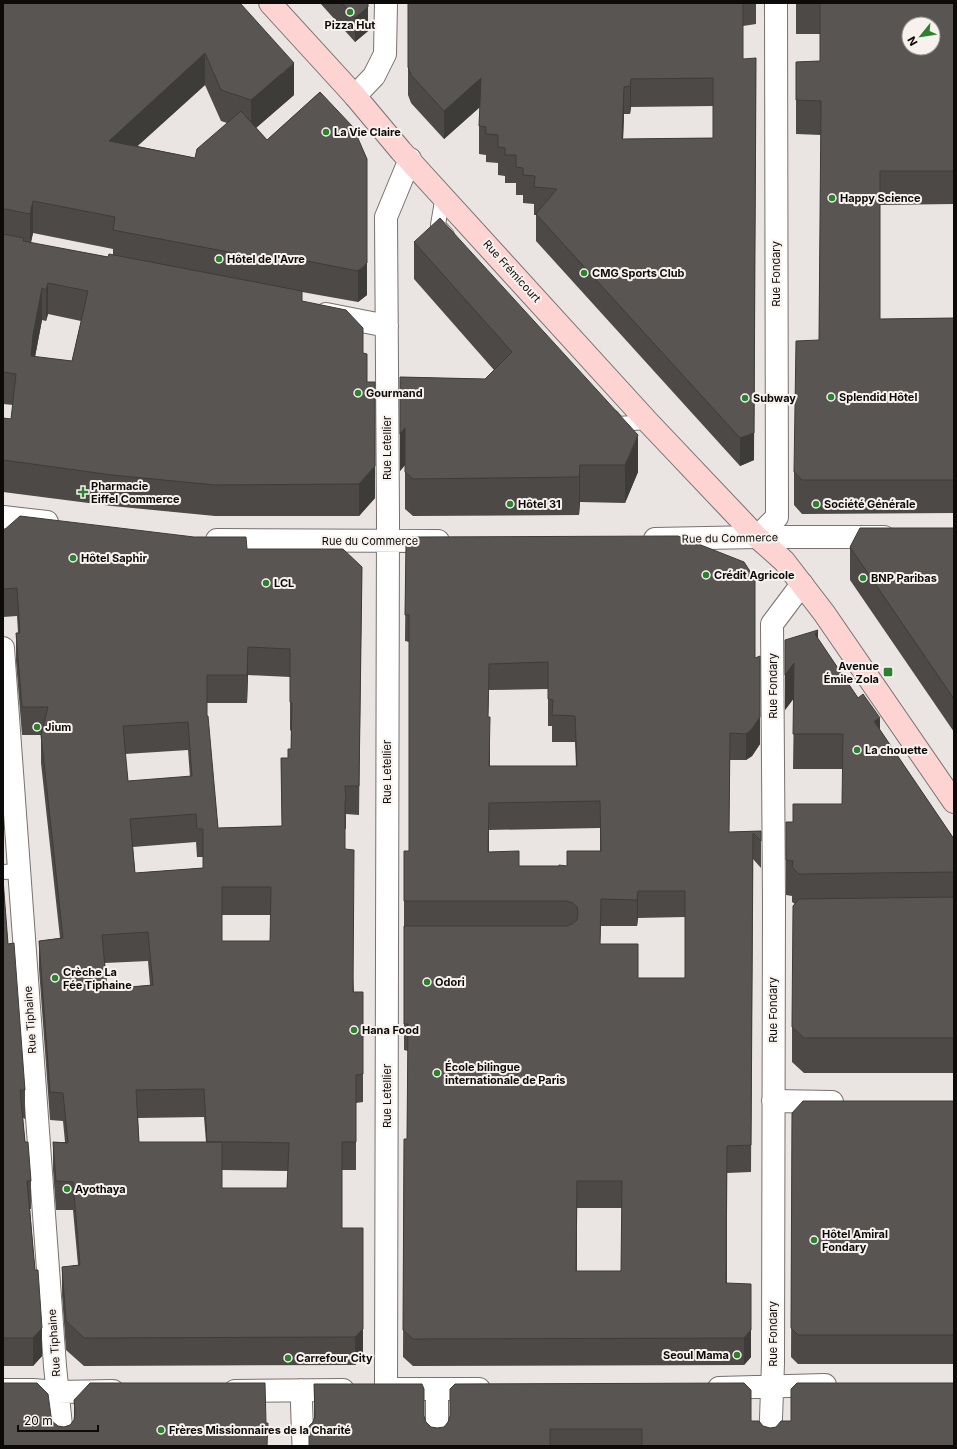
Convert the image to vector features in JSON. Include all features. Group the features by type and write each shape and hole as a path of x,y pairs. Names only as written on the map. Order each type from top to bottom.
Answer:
{"main road":[{"name":"Rue Frémicourt","path":"270,3 648,422 757,537"},
{"path":"757,537 784,561 824,613 954,802"}],"street":[{"path":"355,96 374,76 385,54 386,3"},
{"name":"Rue Fondary","path":"757,537 777,517 776,3"},
{"name":"Rue Letellier","path":"370,1390 397,941 388,541 386,217 410,159"},
{"path":"306,310 387,326"},
{"path":"3,517 65,524"},
{"name":"Rue du Commerce","path":"636,539 907,537"},
{"name":"Rue du Commerce","path":"197,540 461,540"},
{"name":"Rue Fondary","path":"770,1446 773,1363 773,1102 782,922 772,624 802,584"},
{"name":"Rue Tiphaine","path":"3,648 11,872 63,1446"},
{"path":"773,1102 852,1102"},
{"path":"699,1388 772,1387 796,1385 844,1386"},
{"path":"437,1389 437,1446"},
{"path":"215,1391 500,1389"},
{"path":"3,1390 57,1392 129,1391"},
{"path":"301,1390 303,1446"}],"lane":[{"path":"443,195 438,226 454,242"},
{"path":"604,408 618,424 648,422"}],"building":[{"path":"3,3 240,3 294,63 251,100 221,90 205,53 109,141 195,158 197,149 241,111 267,140 320,92 353,127 367,159 367,263 358,271 302,260 302,266 113,230 115,217 33,201 30,214 3,209"},
{"path":"342,3 368,3 368,7 355,18"},
{"path":"408,3 743,3 743,59 756,58 754,433 740,438 536,214 557,189 534,187 535,176 523,175 523,168 516,167 516,155 505,155 505,148 498,147 498,135 486,134 486,127 479,126 481,78 444,111 411,75 408,67","holes":["713,78 713,138 622,139 624,87 630,86 631,79"]},
{"path":"820,3 954,3 954,171 880,171 880,319 954,318 954,480 802,480 794,472 796,341 819,340 821,101 796,100 796,62 820,61"},
{"path":"440,218 638,435 625,465 580,465 579,477 413,479 405,472 405,428 400,434 400,377 485,379 512,352 414,242"},
{"path":"3,234 24,238 23,241 108,257 109,254 302,291 302,301 346,310 363,328 363,353 367,354 367,382 375,382 375,466 359,484 215,485 112,475 3,460 3,418 11,419 16,374 3,372","holes":["48,283 88,291 72,361 31,356 33,335 42,288 46,290"]},
{"path":"20,516 194,537 246,537 247,549 343,549 362,567 359,786 345,786 345,849 354,850 353,992 363,992 363,1074 356,1075 356,1142 342,1142 342,1228 363,1228 363,1329 355,1337 84,1338 66,1321 62,1267 80,1265 73,1182 56,1181 53,1142 68,1143 63,1093 50,1092 39,941 63,938 41,735 48,707 22,707 16,633 20,633 17,588 3,589 3,531","holes":["248,647 290,649 290,702 292,703 291,749 288,749 288,758 281,758 282,826 218,828 207,716 207,675 247,675","188,722 192,776 128,781 123,726","196,814 197,829 203,829 203,868 135,873 130,819","222,887 271,887 270,941 222,941","148,932 153,985 107,989 102,935","204,1089 207,1142 139,1142 136,1090","222,1142 289,1143 287,1188 222,1188"]},
{"path":"860,528 954,528 954,699 850,547"},
{"path":"678,536 744,562 755,579 755,658 760,656 760,717 752,729 746,734 730,733 729,832 761,831 761,841 753,833 751,1145 727,1146 726,1283 751,1284 751,1330 744,1338 413,1339 403,1330 404,1139 407,1139 408,1024 404,1024 404,926 566,926 577,920 578,913 577,907 573,903 566,901 404,901 404,851 409,851 409,615 405,615 406,544 412,537","holes":["548,662 548,699 553,700 552,715 575,716 577,766 489,766 489,664","600,801 601,851 567,851 567,866 519,866 519,851 488,852 489,803","638,891 685,891 685,978 638,978 638,944 600,944 601,899 637,900","577,1181 622,1181 621,1271 576,1271"]},
{"path":"818,630 815,634 858,698 863,694 880,718 874,721 954,839 954,872 799,874 792,867 793,861 786,860 786,822 793,822 793,804 842,804 843,734 793,734 794,663 785,675 785,640"},
{"path":"3,879 8,944 14,943 25,1090 20,1090 25,1142 28,1142 31,1181 27,1181 35,1270 38,1270 42,1328 33,1338 3,1338"},
{"path":"954,897 954,1038 804,1038 792,1027 793,906 799,899"},
{"path":"803,1101 954,1101 954,1335 798,1335 791,1328 792,1113"},
{"path":"3,1383 37,1383 48,1394 53,1422 58,1426 64,1427 70,1425 74,1420 74,1400 90,1383 265,1383 266,1423 268,1423 267,1446 3,1446"},
{"path":"744,1383 751,1390 751,1421 759,1421 763,1426 770,1428 776,1427 781,1421 791,1421 791,1389 797,1383 954,1383 954,1446 642,1446 642,1429 550,1429 550,1446 309,1446 309,1426 313,1422 315,1416 314,1384 422,1384 424,1389 424,1416 426,1422 431,1427 437,1428 444,1427 448,1422 450,1416 450,1389 455,1384"}],"place":[{"name":"Pizza Hut","path":"350,12"},
{"name":"La Vie Claire","path":"326,132"},
{"name":"Happy Science","path":"832,198"},
{"name":"Hôtel de l'Avre","path":"219,259"},
{"name":"CMG Sports Club","path":"584,273"},
{"name":"Gourmand","path":"358,393"},
{"name":"Splendid Hôtel","path":"831,397"},
{"name":"Subway","path":"745,398"},
{"name":"Pharmacie Eiffel Commerce","path":"83,492"},
{"name":"Hôtel 31","path":"510,504"},
{"name":"Société Générale","path":"816,504"},
{"name":"Hôtel Saphir","path":"73,558"},
{"name":"Crédit Agricole","path":"706,575"},
{"name":"BNP Paribas","path":"863,578"},
{"name":"LCL","path":"266,583"},
{"name":"Avenue Émile Zola","path":"888,672"},
{"name":"Jium","path":"37,727"},
{"name":"La chouette","path":"857,750"},
{"name":"Crèche La Fée Tiphaine","path":"55,978"},
{"name":"Odori","path":"427,982"},
{"name":"Hana Food","path":"354,1030"},
{"name":"École bilingue internationale de Paris","path":"437,1073"},
{"name":"Ayothaya","path":"67,1189"},
{"name":"Hôtel Amiral Fondary","path":"814,1240"},
{"name":"Seoul Mama","path":"737,1355"},
{"name":"Carrefour City","path":"288,1358"},
{"name":"Frères Missionnaires de la Charité","path":"161,1430"}]}
